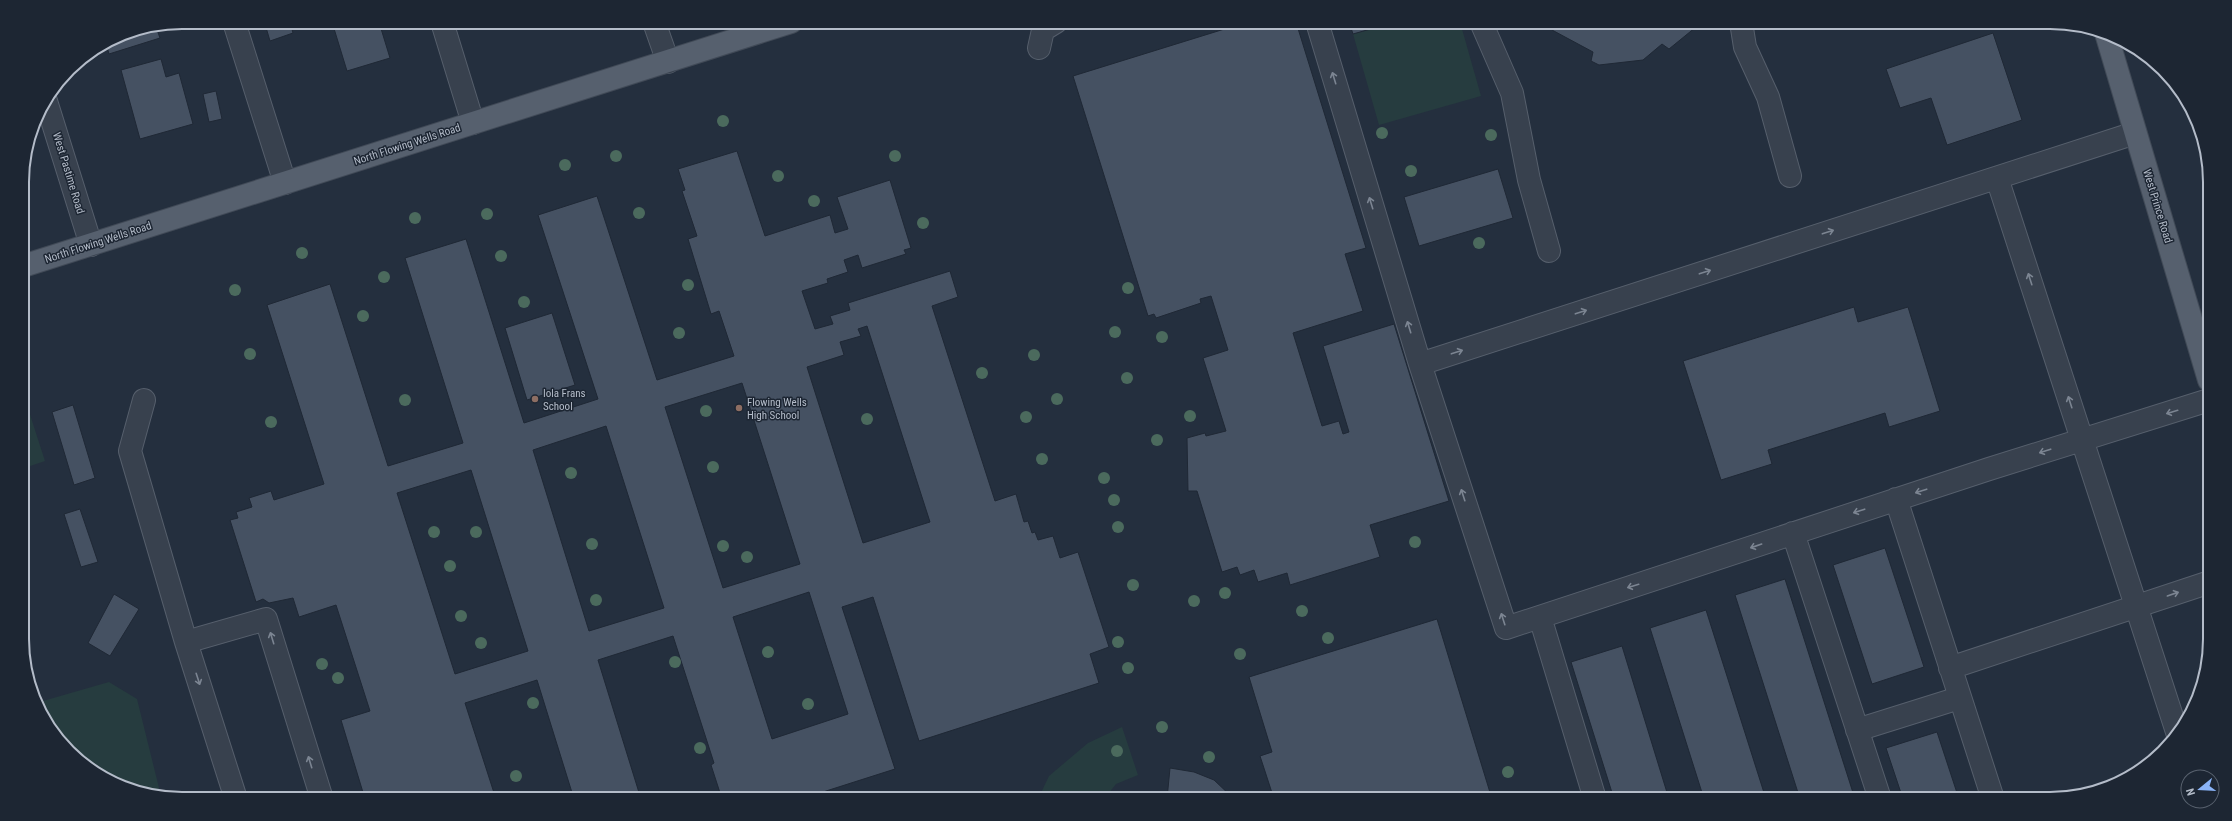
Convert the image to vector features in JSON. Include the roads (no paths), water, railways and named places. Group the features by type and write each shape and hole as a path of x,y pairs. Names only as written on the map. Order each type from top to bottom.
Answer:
{"main road":[{"name":"North Flowing Wells Road","path":"29,264 769,29"},
{"name":"West Prince Road","path":"2108,41 2135,133 2203,335"}],"street":[{"path":"236,29 285,182"},
{"path":"444,29 472,123"},
{"path":"656,29 668,62"},
{"path":"1039,48 1043,30 1045,29"},
{"path":"1319,29 1420,364 1506,628 1896,499 2203,402"},
{"path":"1484,29 1512,93 1529,180 1549,251"},
{"path":"1742,29 1745,47 1768,97 1790,176"},
{"name":"West Pastime Road","path":"48,107 91,245"},
{"path":"1420,364 2135,133"},
{"path":"1997,178 2175,726"},
{"path":"144,400 130,451 186,642 234,792"},
{"path":"1896,499 1959,698 1991,792"},
{"path":"1793,533 1878,792"},
{"path":"1950,668 2203,584"},
{"path":"1540,617 1593,792"},
{"path":"186,642 266,619 320,792"},
{"path":"1857,730 1959,698"}],"place":[{"name":"Iola Frans School","path":"535,399"},
{"name":"Flowing Wells High School","path":"739,408"}]}
